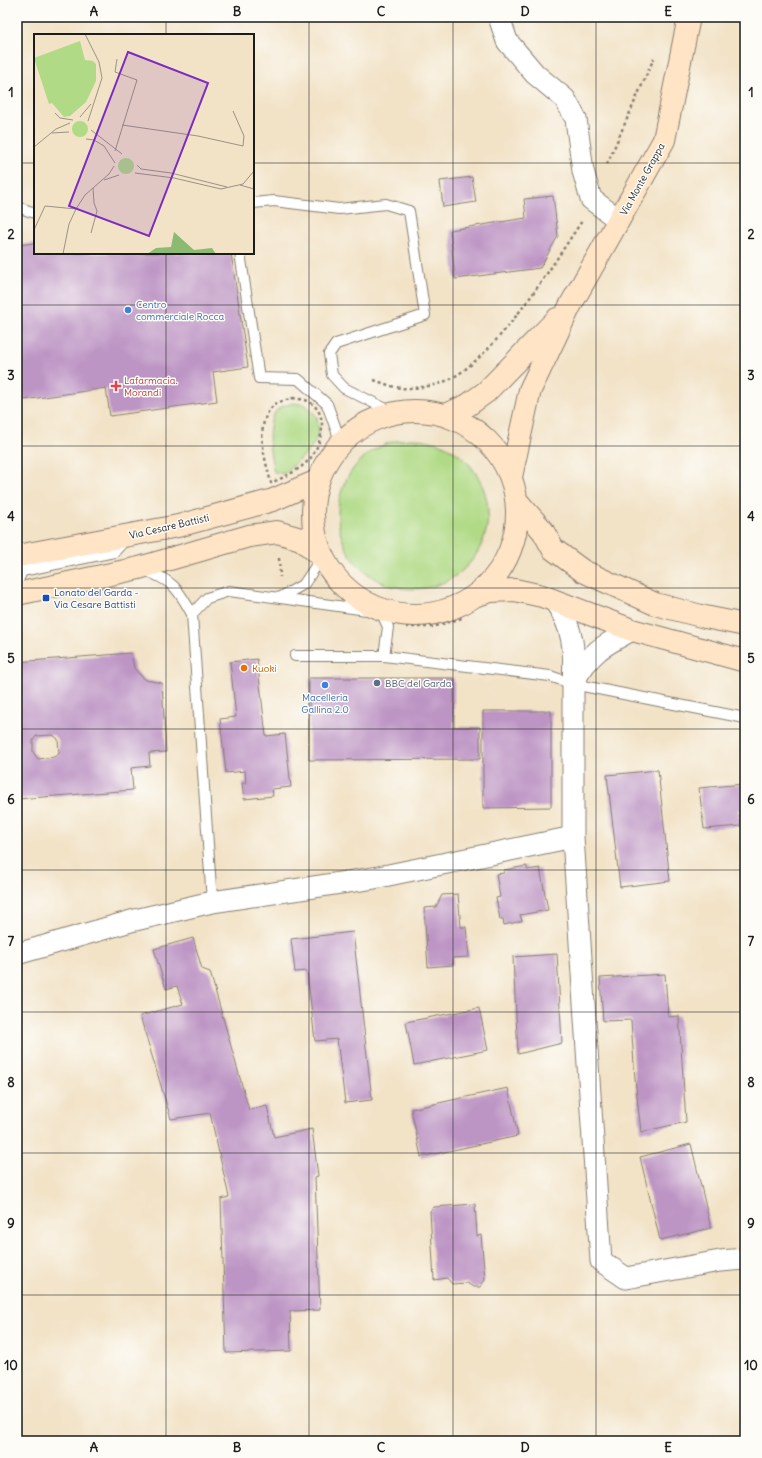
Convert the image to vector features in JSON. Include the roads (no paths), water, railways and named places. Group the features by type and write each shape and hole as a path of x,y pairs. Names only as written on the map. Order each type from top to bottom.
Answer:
{"main road":[{"name":"Via Monte Grappa","path":"511,477 530,390 570,306 664,140 689,17"},
{"name":"Via Monte Grappa","path":"445,415 468,405 486,392 570,306"},
{"path":"474,596 500,569 509,553 515,530 516,500 511,477 500,457 485,439 467,425 445,415 420,411 394,413 370,421 341,443 330,456 317,482 312,507 314,533 322,557 336,579 385,620 424,615 450,608 474,596 491,591 515,590 554,600 632,630 745,661"},
{"name":"Via Cesare Battisti","path":"17,556 178,526 274,500 317,482"},
{"path":"516,500 543,531 552,548 583,571 655,604 705,617 745,625"},
{"path":"17,594 138,568 249,536 277,532 301,540 322,557"}],"street":[{"path":"499,17 507,41 535,74 564,99 576,119 583,171 592,199 619,220"},
{"path":"554,600 564,614 572,634 575,658 573,684 573,837 601,1261 626,1278 720,1261 745,1259"},
{"path":"573,684 583,664 603,645 632,630"},
{"path":"17,954 131,921 212,902 374,878 573,837"}],"lane":[{"path":"254,203 274,201 339,209 386,204 409,211 425,315 336,344 328,354 332,375 344,388 394,413"},
{"path":"17,206 34,214"},
{"path":"240,254 259,378 298,379 327,404 341,443"},
{"path":"17,583 22,571 114,552 129,536"},
{"path":"281,597 304,584 322,557"},
{"path":"138,568 166,578 180,591 192,614 212,902"},
{"path":"192,614 207,598 229,591 281,597 385,620 384,656"},
{"path":"295,656 384,656 550,676 573,684 745,718"}],"place":[{"name":"Centro commerciale Rocca","path":"128,310"},
{"name":"Lafarmacia. Morandi","path":"116,386"},
{"name":"Lonato del Garda - Via Cesare Battisti","path":"46,598"},
{"name":"Kuoki","path":"244,668"},
{"name":"BBC del Garda","path":"377,683"},
{"name":"Macelleria Gallina 2.0","path":"325,685"}]}
